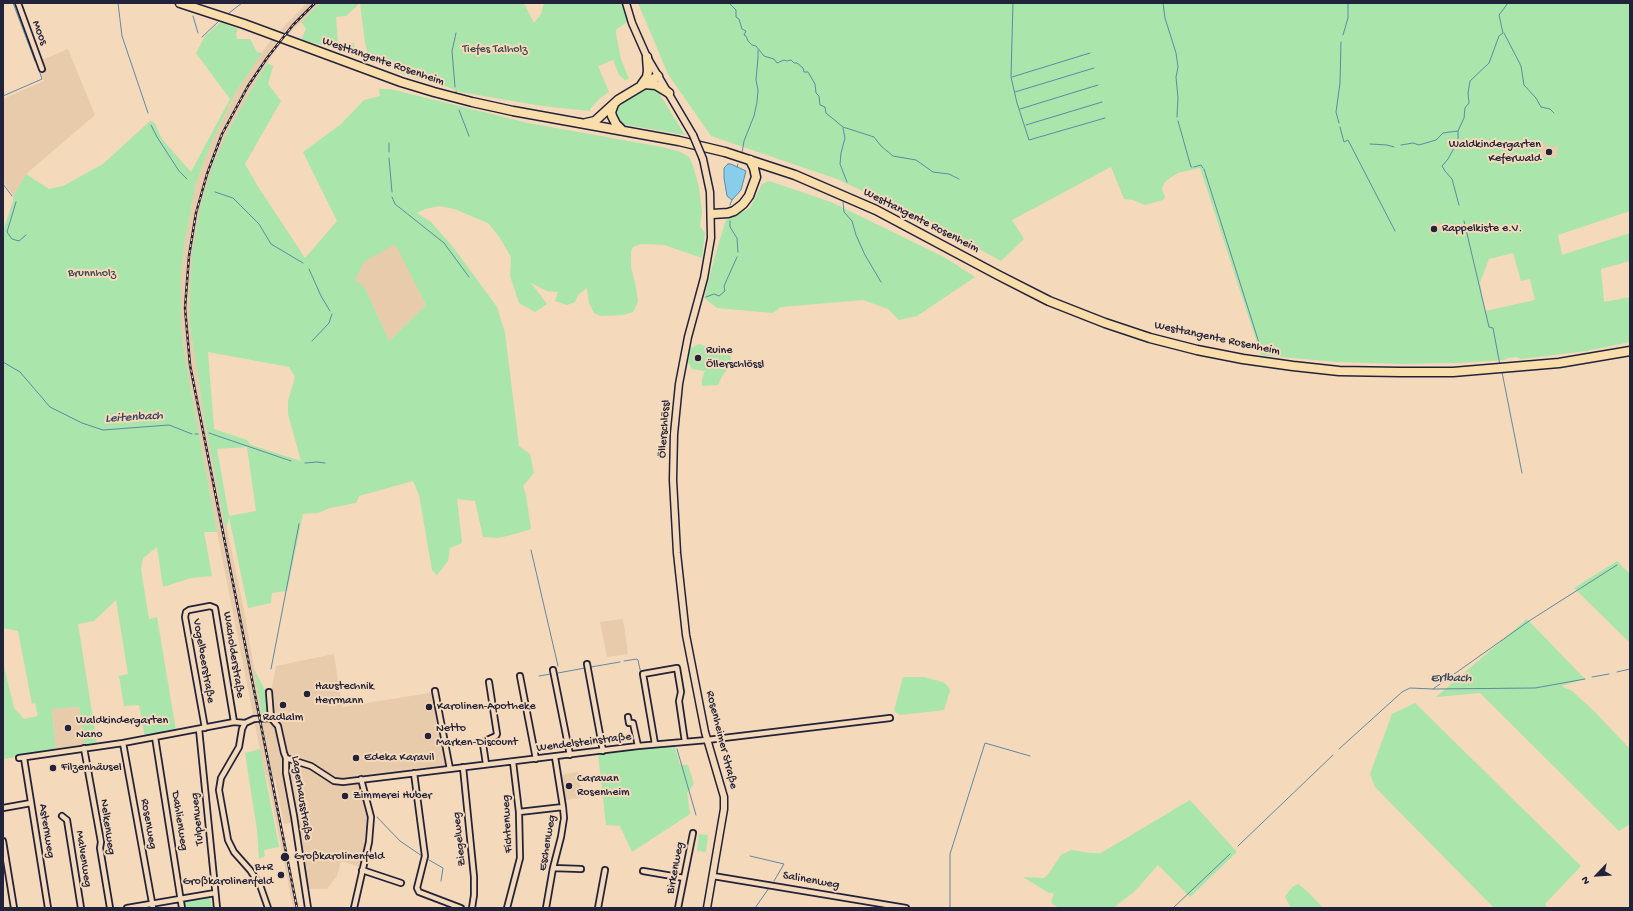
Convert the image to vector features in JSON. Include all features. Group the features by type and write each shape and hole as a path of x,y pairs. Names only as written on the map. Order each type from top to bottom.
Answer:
{"highway":[{"name":"Westtangente Rosenheim","path":"180,3 244,24 328,56 414,86 472,102 679,141 750,160 795,175 876,210 998,275 1049,300 1106,323 1150,338 1243,359 1339,371 1453,372 1559,363 1630,351"},
{"path":"641,85 647,77 647,57"},
{"path":"584,124 595,121 614,103 641,85 658,76"},
{"path":"641,85 656,85 669,93"},
{"path":"614,103 611,112 612,116 616,124 624,131"},
{"path":"750,160 756,177"},
{"path":"712,214 728,213 734,211 743,204 749,196 756,177 764,169 771,167"}],"street":[{"name":"Moos","path":"18,3 42,69"},
{"name":"Öllerschlössl","path":"626,3 632,23 647,57 693,135 703,159 710,192 712,214 711,238 704,278 683,362 674,434 673,480 677,554"},
{"name":"Rosenheimer Straße","path":"677,554 686,635 707,740 724,797 724,809 707,908"},
{"name":"Wacholderstraße","path":"199,608 210,606 215,608 234,722"},
{"name":"Vogelbeerstraße","path":"199,608 187,611 185,617 202,728"},
{"path":"587,664 603,751"},
{"path":"655,744 643,674 677,668 681,692 679,701 685,742"},
{"path":"553,670 570,755"},
{"path":"520,676 536,759"},
{"path":"486,764 483,744 497,734 489,682"},
{"path":"435,691 450,769"},
{"path":"84,748 123,743 234,722 245,723 251,720 271,718 269,692"},
{"path":"628,717 628,723 633,723 638,746"},
{"name":"Lagerhausstraße","path":"271,718 278,726 286,758 286,773 308,908"},
{"name":"Wendelsteinstraße","path":"286,758 311,766 334,781 343,782 655,744 707,740 890,718"},
{"path":"245,723 238,748 221,778 219,790 228,840 234,852 258,882 268,908"},
{"name":"Tulpenweg","path":"202,728 217,908"},
{"name":"Dahlienweg","path":"155,737 182,908"},
{"name":"Rosenweg","path":"123,743 152,906"},
{"name":"Asternweg","path":"48,908 31,803 21,758 84,748"},
{"name":"Nelkenweg","path":"84,748 101,842 100,848 110,908"},
{"name":"Eschenweg","path":"546,908 553,868 561,837 563,807 554,757"},
{"name":"Fichtenweg","path":"507,908 520,858 519,812 513,762"},
{"name":"Ziegelweg","path":"463,767 474,877 472,908"},
{"path":"414,773 425,856 417,888 419,892 461,908"},
{"path":"354,908 369,842 371,817 361,779"},
{"path":"3,808 31,803"},
{"path":"519,812 563,807"},
{"name":"Malvenweg","path":"62,816 67,820 81,908"},
{"name":"Birkenweg","path":"678,908 693,833"},
{"path":"3,841 14,908"},
{"path":"553,868 581,869"},
{"path":"362,870 401,883"},
{"path":"599,908 605,870"},
{"path":"643,871 684,878"},
{"name":"Salinenweg","path":"713,876 906,908"},
{"path":"127,908 152,906 215,893"}],"shaded area":[{"path":"307,3 320,3 284,39 267,63 226,135 190,289 190,327 206,428 244,610 263,721 268,721 272,715 271,692 276,666 334,654 342,707 436,692 450,769 361,779 371,817 363,868 341,861 337,876 327,889 305,889 297,822 284,824 275,779 273,779 297,901 299,901 299,908 293,908 217,532 185,358 181,326 181,274 185,240 196,183 210,146 237,90 270,41"},
{"path":"68,49 95,115 26,174 13,196 3,181 3,99 44,81 40,70 45,68 42,60"},
{"name":"Waldkindergarten Keferwald","path":"1541,142 1558,146 1556,156 1554,158 1540,156"},
{"name":"Rappelkiste e.V.","path":"1435,221 1444,225 1444,230 1437,232 1434,235 1429,232"},
{"path":"395,243 426,305 389,341 365,288 354,281 364,262"},
{"path":"623,619 628,654 607,657 600,622"},
{"name":"Waldkindergarten Nano","path":"79,707 85,746 56,751 52,709"},
{"path":"578,772 583,797 566,800 560,775"}],"green space":[{"path":"320,3 356,3 358,5 346,16 336,17 338,43 354,43 355,53 301,40 306,29 301,22"},
{"name":"Tiefes Talholz","path":"360,3 524,3 534,23 541,14 544,3 623,3 628,21 616,30 616,34 621,59 629,79 625,80 619,75 613,60 598,66 609,92 600,98 590,111 542,106 460,92 448,87 402,74 382,61 368,55"},
{"path":"638,3 1630,3 1630,211 1558,235 1562,255 1630,233 1630,261 1601,269 1604,302 1630,297 1630,342 1586,351 1521,359 1517,357 1504,360 1457,363 1401,364 1337,362 1261,355 1200,168 1178,173 1167,180 1162,189 1165,197 1163,200 1145,205 1133,200 1124,199 1111,167 1012,220 1024,239 1001,261 933,224 837,179 711,136 668,74","holes":["1542,142 1550,147 1558,146 1556,156 1554,158 1540,156","1435,222 1444,225 1444,229 1438,228 1434,235 1429,231","1513,253 1521,281 1530,279 1535,300 1485,311 1480,283 1489,259"]},
{"name":"Brunnholz","path":"221,22 238,29 236,34 237,39 250,39 257,52 262,53 237,90 210,146 196,183 185,240 181,274 181,326 185,358 217,532 204,532 212,576 191,578 163,587 157,547 143,558 141,569 149,619 157,617 176,731 145,737 139,705 124,706 119,676 128,674 116,600 94,621 78,624 97,744 85,746 79,707 52,709 56,751 3,759 3,662 14,708 24,719 38,716 35,703 32,704 18,631 3,628 3,231 13,201 13,196 26,174 49,189 63,186 103,164 150,121 154,122 162,139 191,172 230,99 196,53 205,36"},
{"path":"267,63 273,66 268,84 281,101 245,164 305,258 337,221 303,152 341,124 364,100 380,96 379,89 390,89 528,123 662,147 681,152 689,157 699,187 702,212 700,226 705,233 702,258 664,245 641,244 633,247 631,252 631,267 638,302 633,312 623,315 600,316 594,313 589,303 587,288 579,294 575,302 567,305 555,301 558,292 547,291 531,283 547,304 535,312 519,303 510,276 511,257 500,238 488,223 454,209 440,206 425,209 417,213 431,222 453,247 497,307 505,333 519,446 530,454 534,473 523,486 526,495 531,529 498,538 483,537 475,501 457,499 462,543 450,548 448,561 437,575 432,570 419,495 413,481 359,496 356,503 330,508 318,513 303,514 287,591 272,593 271,603 248,608 229,517 226,530 206,428 190,327 190,289 192,254 200,208 212,167 226,135","holes":["395,244 426,305 389,341 365,288 355,280 364,262","208,352 289,367 295,377 288,401 288,414 301,461 251,445 247,440 214,429","247,447 256,511 229,516 217,449"]},
{"path":"647,87 655,89 659,93 685,135 621,124 616,120 614,114 615,108"},
{"path":"769,181 831,202 944,257 975,277 917,316 899,320 888,309 863,300 781,307 773,313 717,308 704,298 726,220 750,208 762,184"},
{"path":"699,344 728,353 731,357 731,367 723,374 718,385 702,386 702,379 705,371 692,369 688,362 691,348"},
{"path":"1617,561 1630,574 1630,643 1574,588"},
{"path":"1527,619 1585,679 1561,686 1572,691 1595,712 1630,749 1630,824 1619,831 1480,693 1436,697"},
{"path":"254,669 267,694 268,712 262,715"},
{"path":"903,677 924,677 943,682 948,686 950,691 944,710 900,715 894,711"},
{"path":"1415,703 1581,866 1545,904 1548,908 1494,908 1375,787 1370,774 1392,714"},
{"path":"674,744 680,765 688,765 694,784 687,793 690,814 632,852 620,826 606,825 598,754"},
{"path":"260,749 279,847 264,850 265,856 259,859 257,830 245,753"},
{"path":"1190,800 1237,852 1190,897 1158,865 1134,892 1113,908 1059,908 1051,903 1054,893 1049,893 1023,877 1044,878 1061,855 1071,850 1101,853"},
{"path":"699,834 708,835 706,852 697,851"},
{"path":"1298,884 1323,908 1291,908 1285,897 1292,887"},
{"path":"210,897 212,908 185,908 184,900"}],"water":[{"path":"728,164 746,171 741,190 732,200 727,196 724,178 724,168"}],"waterway":[{"path":"13,3 35,61"},
{"path":"118,3 122,36 148,113"},
{"path":"229,13 242,3"},
{"path":"729,3 736,10 736,17 739,19 742,29 746,31 744,35 748,41 752,45 756,46 764,56 774,59 777,63 784,60 791,60 803,68 804,72 808,72 815,84 820,105 825,107 826,113 843,127 874,137 881,146 893,156 916,160 933,172 949,174 959,179"},
{"path":"1013,3 1011,77 1017,103 1029,140 1105,118"},
{"path":"1163,3 1165,18 1176,53 1178,67 1176,77 1178,98 1177,117"},
{"path":"1343,35 1348,18 1348,3"},
{"path":"1459,205 1452,179 1442,166 1448,159 1458,141 1458,131 1464,118 1465,108 1469,103 1468,93 1470,81 1489,63 1499,36 1503,33 1499,15 1508,3"},
{"path":"193,16 198,33"},
{"path":"202,37 218,22"},
{"path":"455,87 452,51 456,33"},
{"path":"1504,33 1521,66 1524,85 1536,98 1541,107 1550,109 1554,113"},
{"path":"1339,123 1336,112 1340,83 1341,42"},
{"path":"742,153 744,141 754,116 757,102 758,90 756,80 758,50"},
{"path":"1012,77 1090,53"},
{"path":"1015,92 1094,68"},
{"path":"3,96 42,79 39,70"},
{"path":"1020,109 1098,85"},
{"path":"1026,125 1102,102"},
{"path":"459,110 469,136"},
{"path":"1178,121 1192,167"},
{"path":"151,125 179,171 187,179"},
{"path":"1340,127 1344,142 1348,140 1395,231"},
{"path":"843,128 845,138 840,164 847,182"},
{"path":"1401,145 1413,143 1419,145 1436,140 1443,133 1458,131"},
{"path":"389,143 389,152"},
{"path":"1370,144 1394,147"},
{"path":"389,158 392,192"},
{"path":"1194,167 1201,165 1203,168"},
{"path":"1204,169 1260,346"},
{"path":"3,184 12,196"},
{"path":"215,192 233,198 259,224 271,244 303,263"},
{"path":"392,197 395,204 444,243 469,277"},
{"path":"730,205 732,200"},
{"path":"16,202 7,232 12,239 19,241 26,235"},
{"path":"843,202 844,212 852,221 856,235 865,255 881,282"},
{"path":"730,221 730,227 737,238 738,252"},
{"path":"1464,221 1489,327 1493,328 1500,365"},
{"path":"706,297 714,294 719,296 725,291 724,286 737,257"},
{"path":"309,269 321,296 330,311"},
{"path":"312,341 329,323 332,314"},
{"name":"Leitenbach","path":"3,362 20,372 50,407 82,423 103,430 169,425 192,434"},
{"path":"1502,372 1522,473"},
{"name":"Leitenbach","path":"209,433 291,461"},
{"name":"Leitenbach","path":"305,463 325,463"},
{"path":"271,669 299,524"},
{"path":"531,550 558,666"},
{"path":"1433,689 1529,621 1617,565"},
{"path":"624,661 637,659 641,674"},
{"path":"591,667 620,662"},
{"path":"558,673 585,668"},
{"name":"Erlbach","path":"1617,672 1630,669"},
{"path":"539,676 551,674"},
{"name":"Erlbach","path":"1592,677 1609,674"},
{"name":"Erlbach","path":"1339,749 1402,692 1410,688 1535,688 1585,679"},
{"path":"950,908 950,854 985,743 1030,756"},
{"path":"653,747 674,746"},
{"path":"677,749 696,815"},
{"name":"Erlbach","path":"1238,846 1333,755"},
{"path":"377,817 400,841 422,856"},
{"name":"Erlbach","path":"1173,908 1230,854"},
{"path":"750,856 784,864 774,881"},
{"path":"429,860 443,868 441,881"},
{"path":"755,908 769,888"}],"railway":[{"path":"297,908 190,365 185,308 189,256 196,213 207,174 222,134 248,86 267,58 293,25 315,3"}],"place":[{"name":"Waldkindergarten Keferwald","path":"1549,152"},
{"name":"Rappelkiste e.V.","path":"1434,229"},
{"name":"Ruine Öllerschlössl","path":"698,358"},
{"name":"Haustechnik Herrmann","path":"307,694"},
{"name":"Radlalm","path":"283,705"},
{"name":"Karolinen-Apotheke","path":"429,707"},
{"name":"Waldkindergarten Nano","path":"68,728"},
{"name":"Netto Marken-Discount","path":"428,736"},
{"name":"Edeka Karavil","path":"356,758"},
{"name":"Filzenhäusel","path":"53,768"},
{"name":"Caravan Rosenheim","path":"569,786"},
{"name":"Zimmerei Huber","path":"345,796"},
{"name":"Großkarolinenfeld","path":"285,857"},
{"name":"B+R Großkarolinenfeld","path":"281,875"}]}
